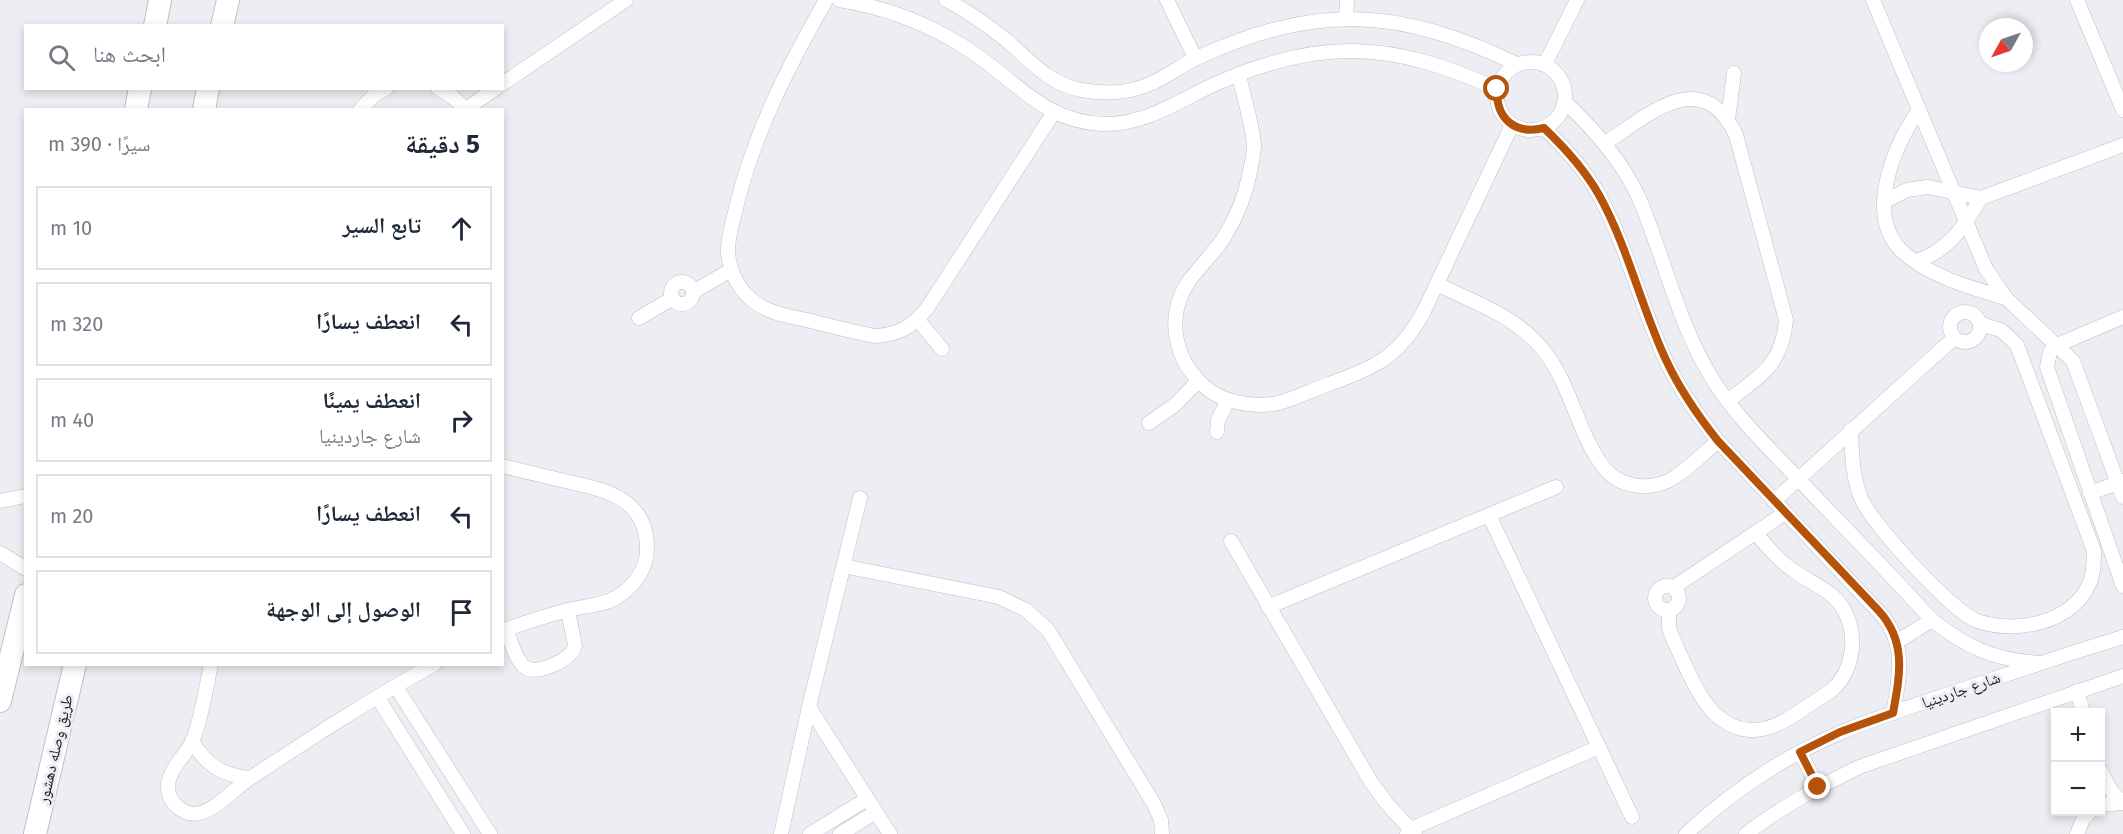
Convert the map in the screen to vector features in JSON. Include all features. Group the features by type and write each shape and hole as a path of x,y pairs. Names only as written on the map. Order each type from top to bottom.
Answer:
{"main road":[{"path":"155,24 160,0"},
{"path":"222,24 228,0"},
{"path":"136,108 140,90"},
{"path":"204,108 208,90"},
{"path":"0,701 24,603"},
{"name":"طريق وصله دهشور","path":"35,834 75,666"}],"street":[{"path":"504,83 626,0"},
{"path":"826,0 786,72 768,110 753,150 731,231 728,251 731,270 740,288 754,303 772,312 874,336 890,336 905,330 918,320 1054,112"},
{"path":"839,0 884,10 941,33 968,49 1034,101 1054,112 1080,121 1107,124 1134,121 1239,74 1282,60 1346,49 1385,53 1423,61 1461,72 1497,89"},
{"path":"946,0 985,24 1009,42 1030,64 1054,80 1078,89 1102,93 1127,91 1151,84 1195,58 1231,42 1269,30 1307,22 1346,18 1391,21 1434,31 1477,45 1517,64 1536,62 1553,69 1563,84 1565,102 1554,122 1544,128 1522,129 1512,125 1499,109 1496,99 1497,89 1504,74 1517,64"},
{"path":"1167,0 1195,58"},
{"path":"1346,18 1347,0"},
{"path":"1545,64 1577,0"},
{"path":"1873,0 1986,269 2006,298 2055,346 2068,355 2076,368 2120,482 2123,497"},
{"path":"2077,0 2123,110"},
{"path":"1728,119 1734,73"},
{"path":"1239,74 1254,145 1249,178 1239,209 1224,238 1188,282 1179,304 1175,328 1178,351 1198,381 1207,389 1228,400 1251,405 1275,404 1364,371 1383,361 1399,348 1413,331 1437,284 1512,125"},
{"path":"441,90 465,108"},
{"path":"467,108 493,90"},
{"path":"361,108 373,92"},
{"path":"1605,144 1665,104 1682,99 1699,100 1716,107 1728,119 1736,135 1786,320 1779,353 1769,368 1728,401"},
{"path":"1565,102 1605,144 1623,170 1638,198 1696,349 1728,401 1798,480 1932,620 1950,635 1971,647 2004,659 2040,663"},
{"path":"1919,110 1899,144 1887,181 1885,215 1894,242 1916,261 1968,286 2006,298"},
{"path":"1544,128 1565,148 1598,194 1611,219 1666,361 1681,388 1718,441 1887,620 1898,641 1898,677 1893,713"},
{"path":"1885,201 1907,190 1928,187 1981,198 2123,145"},
{"path":"1916,261 1945,247 1966,223 1981,198"},
{"path":"639,318 673,298 681,304 687,303 692,298 693,292 731,270"},
{"path":"1437,284 1505,318 1533,338 1554,365 1603,467 1615,478 1638,486 1661,484 1676,476 1718,441"},
{"path":"1851,430 1854,478 1873,520 1943,596 1958,609 1975,620 2012,627 2041,622 2067,609 2080,598 2089,584 2094,568 2094,551 2018,345 2001,330 1980,324 1968,312 1958,314 1950,324 1954,338 1960,342 1972,341 1980,332 1980,324"},
{"path":"2123,317 2055,346 2050,352 2047,367 2123,586"},
{"path":"918,320 942,349"},
{"path":"1774,501 1954,338"},
{"path":"1149,423 1176,404 1198,381"},
{"path":"1216,432 1222,409 1228,400"},
{"path":"504,466 605,490 623,499 637,513 642,523 646,532 647,552 642,571 630,588 614,599 568,610 504,631 521,663 530,670 566,660 574,652 575,646 568,610"},
{"path":"2090,492 2120,482"},
{"path":"1268,607 1556,488"},
{"path":"0,501 24,496"},
{"path":"781,834 809,707 860,498"},
{"path":"1674,587 1679,593 1680,601 1676,607 1669,610 1658,607 1655,596 1662,587 1674,587 1785,513"},
{"path":"1489,515 1632,817"},
{"path":"1669,610 1668,627 1704,700 1713,713 1726,723 1741,729 1773,728 1833,689 1849,665 1852,651 1851,629 1844,609 1824,588 1780,560 1756,533"},
{"path":"1231,541 1371,782 1411,832 1599,747"},
{"path":"0,553 24,568"},
{"path":"843,566 999,597 1013,602 1038,619 1048,630 1154,804 1161,820 1162,834"},
{"path":"1898,641 1932,620"},
{"name":"شارع جاردينيا","path":"1686,834 1751,782 1800,752 1840,732 2123,637"},
{"path":"211,666 192,741 170,777 168,788 177,807 186,813 197,814 207,811 250,778 432,666"},
{"path":"1746,834 1771,815 1818,787 1859,767 2054,706 2077,691 2123,676"},
{"path":"396,687 490,834"},
{"path":"2077,691 2082,708"},
{"path":"378,698 463,834"},
{"path":"809,707 890,834"},
{"path":"192,741 199,754 209,764 235,777 250,778"},
{"path":"1800,752 1818,787"},
{"path":"2105,779 2112,792 2123,802"},
{"path":"810,834 867,799"},
{"path":"2105,804 2123,802"},
{"path":"840,834 876,812"},
{"path":"2077,834 2084,816"}],"route":[{"path":"1497,89 1496,99 1504,118 1512,125 1522,129 1544,128 1565,148 1598,194 1611,219 1666,361 1698,415 1718,441 1878,610 1893,630 1898,641 1899,659 1893,713 1840,732 1800,752 1818,787"}]}
